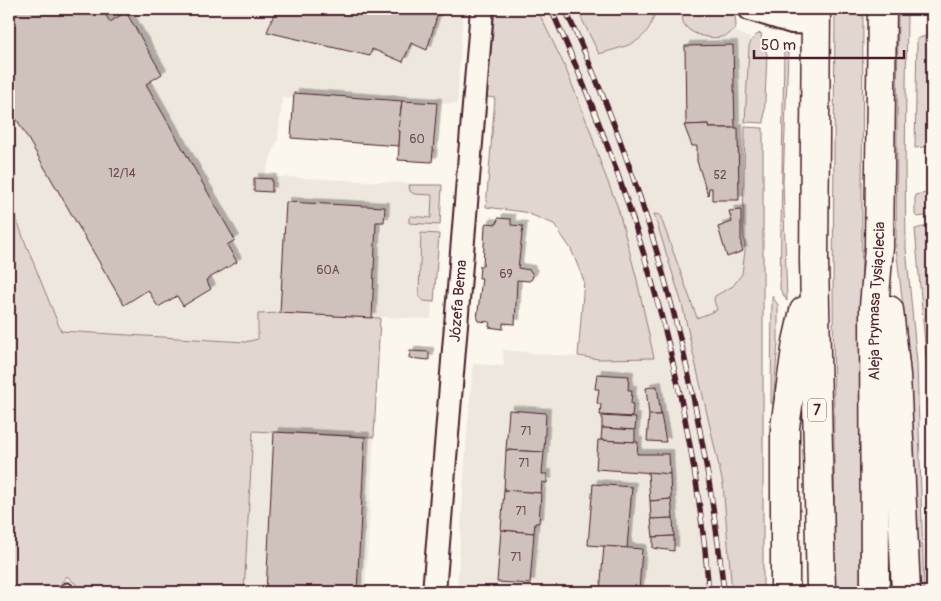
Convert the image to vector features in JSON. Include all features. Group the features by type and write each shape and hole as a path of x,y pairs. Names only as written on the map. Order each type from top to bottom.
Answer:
{"main road":[{"name":"Aleja Prymasa Tysiąclecia","path":"874,592 874,307 879,247 882,9"},
{"name":"7","path":"816,16 814,260 821,592"},
{"path":"879,247 889,308 896,375 906,592"},
{"path":"785,592 785,427 797,342 814,260"}],"street":[{"name":"Józefa Bema","path":"434,592 482,9"},
{"path":"752,10 792,22 816,16"}],"shaded area":[{"path":"9,9 463,9 457,104 282,98 278,139 264,176 442,185 431,319 280,313 258,314 253,430 374,437 365,592 9,592"},
{"path":"495,9 537,9 565,67 618,208 637,280 654,358 598,359 578,356 584,281 571,249 554,224 524,212 486,207 495,98 487,97"},
{"path":"537,9 577,9 600,53 635,43 648,32 656,9 687,9 684,12 731,34 734,31 752,39 749,46 745,122 744,258 742,275 733,286 715,297 717,310 697,318 660,215 654,214 682,304 723,484 732,592 457,592 473,364 504,366 503,350 598,359 602,167 590,130 565,67"},
{"path":"577,9 629,9 630,13 642,9 656,9 648,30 636,41 599,54"},
{"path":"687,9 730,9 735,14 736,26 730,33 721,37 700,35 690,31 684,24 683,17"},
{"path":"835,9 863,9 860,592 835,592 833,291"},
{"path":"898,9 907,9 906,248 917,363 924,592 918,592 909,356 896,248"},
{"path":"761,33 762,43 767,54 764,123 745,122 749,46 754,38"},
{"path":"925,36 931,146 915,148 917,39"},
{"path":"784,52 788,52 783,182 787,301 780,289"},
{"path":"745,127 763,128 763,592 732,592 723,484 682,304 654,214 660,215 697,318 717,310 714,300 715,296 733,286 742,274 745,251 743,227"},
{"path":"409,185 442,185 440,225 409,223 411,216 431,218 432,195 414,194 410,191"},
{"path":"932,192 932,215 917,217 915,215 915,195"},
{"path":"9,197 61,331 245,342 258,339 258,314 280,313 380,318 374,437 253,431 244,592 72,592 77,585 67,576 54,592 9,592"},
{"path":"932,225 932,378 928,378 915,229"},
{"path":"421,233 439,234 434,302 424,301 419,297"},
{"path":"772,296 778,305 778,343 773,404 771,403"},
{"path":"928,400 932,400 932,551"}],"building":[{"path":"9,9 102,9 110,22 126,12 162,74 146,84 235,240 227,245 237,262 206,280 211,289 183,306 177,296 158,307 148,290 124,305 9,106"},
{"path":"276,9 439,9 427,50 411,43 403,62 372,49 370,56 267,32"},
{"path":"733,45 735,128 709,128 709,124 686,125 685,46"},
{"path":"294,93 402,101 398,131 400,131 399,146 291,138"},
{"path":"402,101 437,103 432,162 398,160 400,131 398,131"},
{"path":"709,124 709,128 738,128 739,200 712,200 712,188 709,188 708,195 697,161 697,146 692,146 684,125"},
{"path":"254,178 272,179 272,192 254,191"},
{"path":"286,202 385,207 384,222 376,222 372,318 280,313"},
{"path":"741,210 741,245 743,251 727,257 718,227 732,222 729,211"},
{"path":"498,218 511,219 511,225 523,226 518,268 530,270 533,275 529,281 517,280 515,324 503,323 503,329 489,327 490,322 478,321 477,319 482,278 479,278 480,266 483,266 485,225 486,223 497,224"},
{"path":"410,351 429,352 429,360 409,358"},
{"path":"597,374 629,376 628,390 632,390 632,417 600,415 601,404 597,403 599,389 595,389"},
{"path":"657,386 661,415 649,415 646,388"},
{"path":"509,410 546,413 544,452 506,450"},
{"path":"649,415 661,415 666,442 647,441"},
{"path":"602,416 636,418 635,430 602,428"},
{"path":"602,428 635,430 635,442 601,440"},
{"path":"274,432 365,437 357,592 266,592"},
{"path":"598,440 638,442 637,454 669,454 670,474 596,469"},
{"path":"506,450 544,452 542,474 547,474 547,483 542,482 541,493 504,490"},
{"path":"648,472 670,474 671,499 650,501"},
{"path":"593,484 632,487 627,548 588,545"},
{"path":"504,490 541,493 539,523 535,523 534,533 501,530"},
{"path":"671,499 673,518 651,519 650,501"},
{"path":"673,518 674,536 653,537 651,519"},
{"path":"501,530 534,533 530,584 497,582"},
{"path":"674,536 674,551 653,548 653,537"},
{"path":"604,546 642,549 639,592 600,592"}],"railway":[{"path":"551,9 581,78 608,149 633,221 655,294 674,367 689,442 701,517 709,592"},
{"path":"565,9 596,78 623,149 647,221 668,294 687,367 702,442 724,592"}]}
